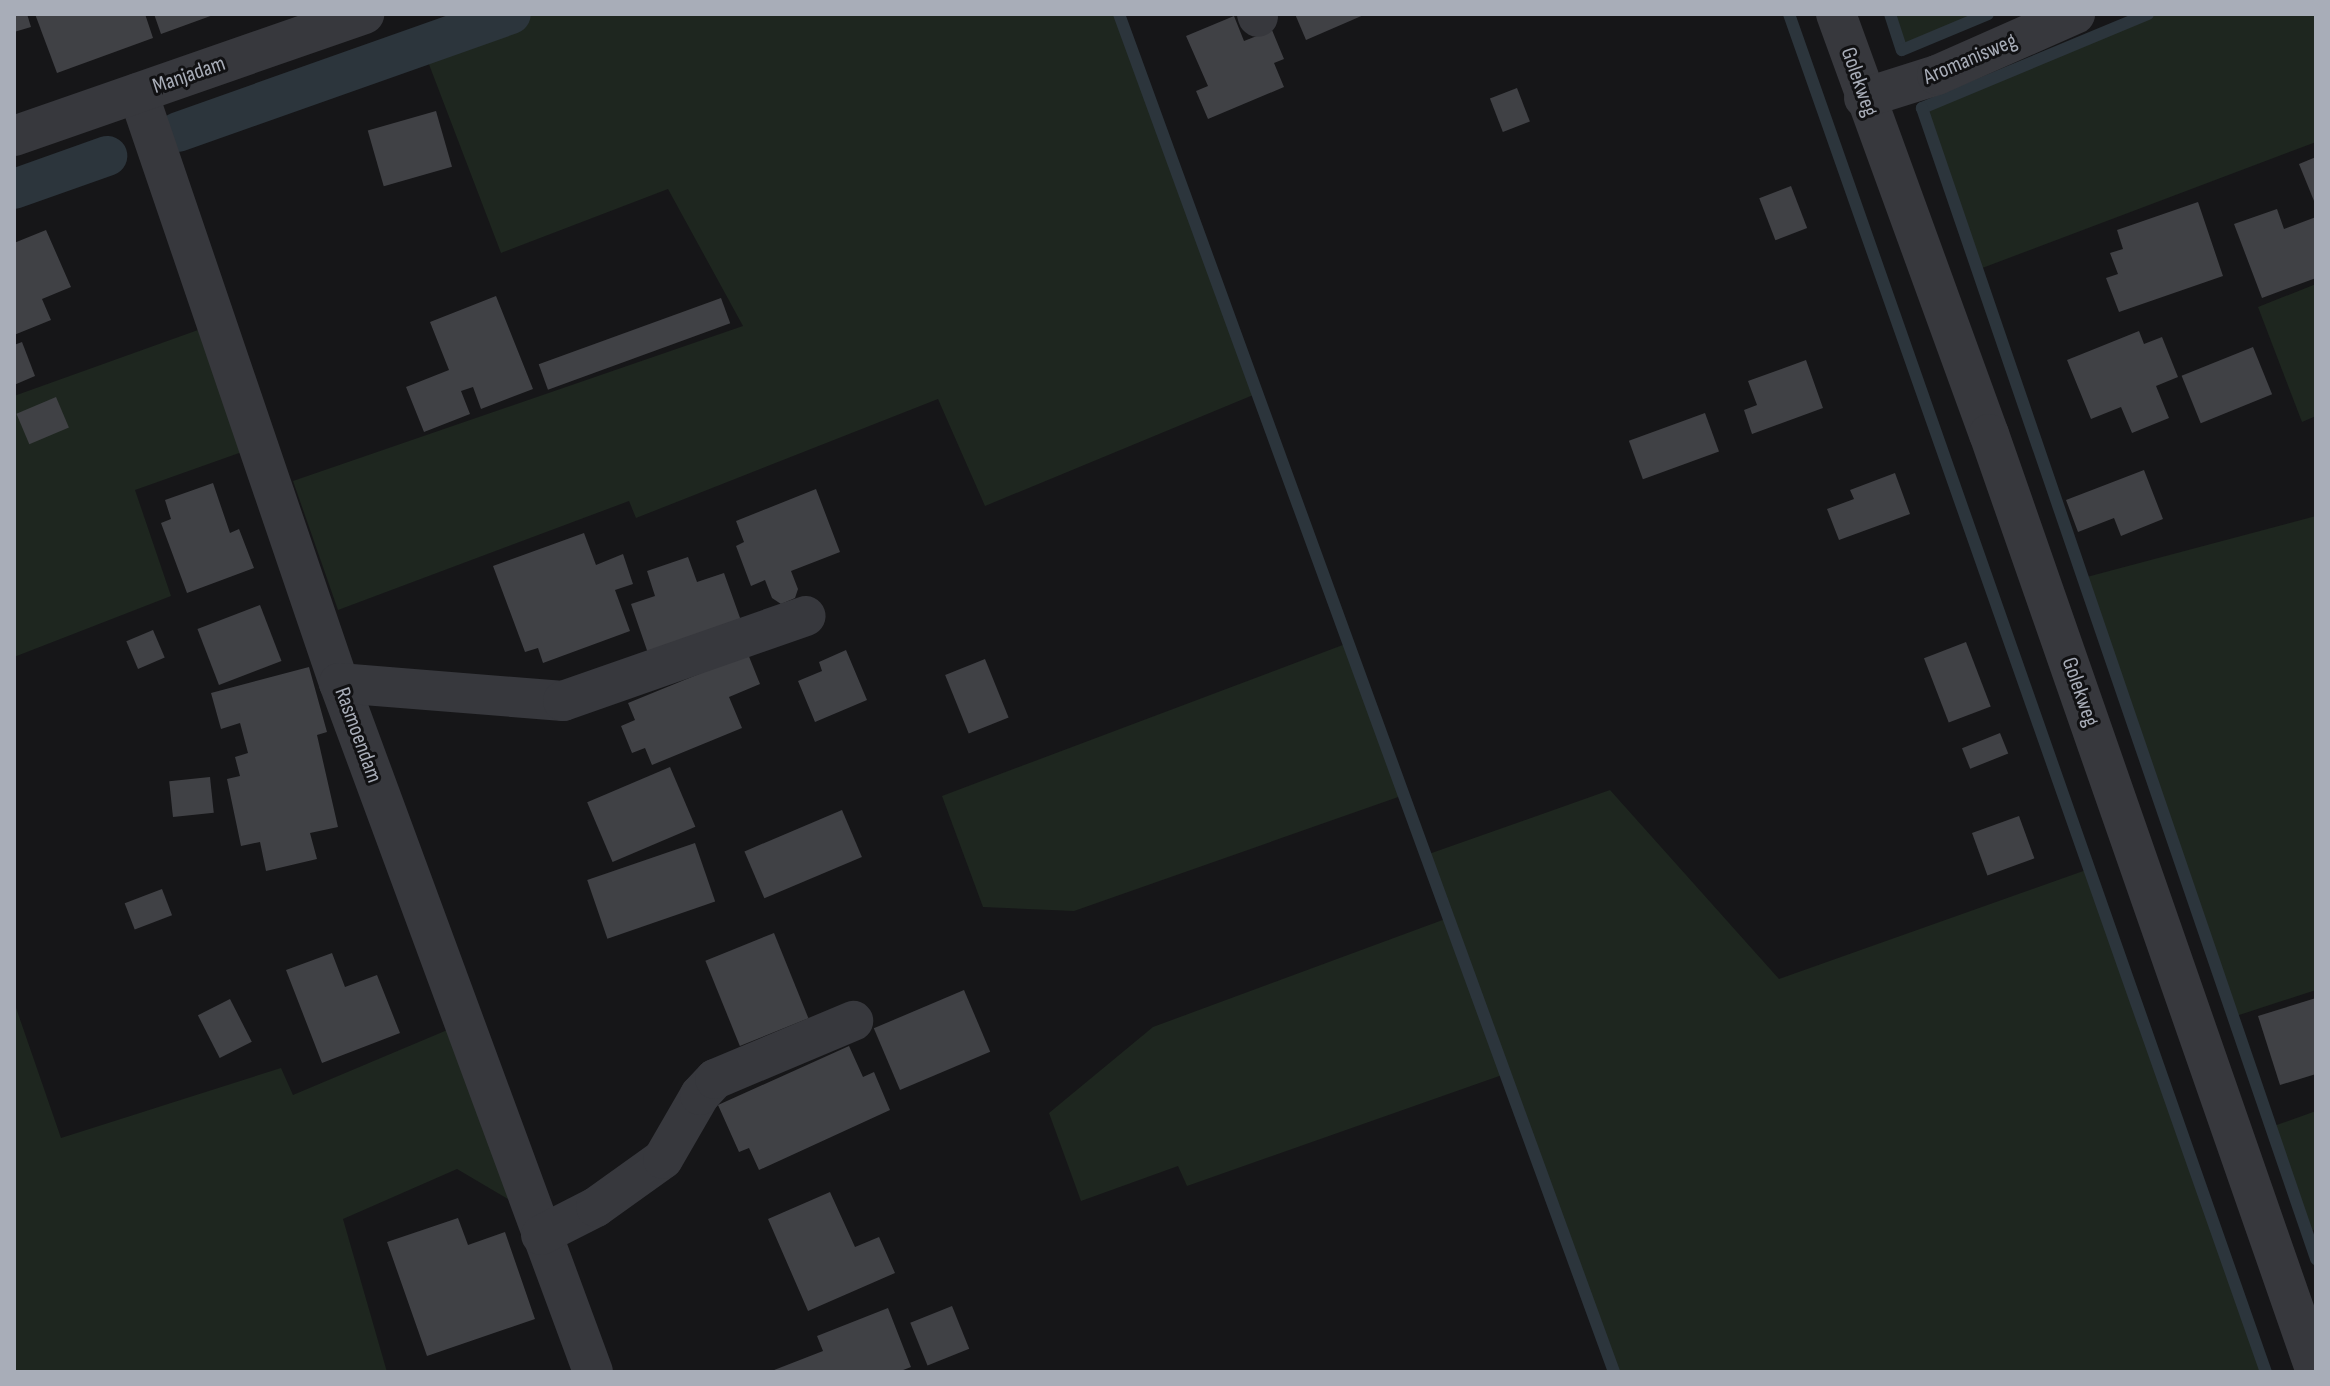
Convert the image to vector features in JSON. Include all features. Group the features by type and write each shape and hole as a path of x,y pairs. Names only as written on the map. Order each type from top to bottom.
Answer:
{"street":[{"name":"Manjadam","path":"14,136 364,14"},
{"name":"Golekweg","path":"1836,14 1864,98 1989,434 2316,1372"},
{"name":"Aromanisweg","path":"1864,98 1937,75 2075,14"},
{"name":"Rasmoendam","path":"138,93 339,683 593,1372"},
{"path":"339,683 563,701 806,616"},
{"path":"541,1235 596,1207 663,1159 691,1119 700,1095 715,1079 853,1021"}],"shaded area":[{"path":"511,14 1119,14 1258,393 985,506 938,399 636,518 629,501 338,610 293,481 743,326 668,189 501,253 422,46"},
{"path":"1890,14 1988,14 1902,50"},
{"path":"2148,14 2316,14 2316,142 1977,270 1922,108"},
{"path":"2316,284 2316,416 2302,422 2258,307"},
{"path":"198,330 242,452 135,490 171,596 14,657 14,396"},
{"path":"2316,516 2316,990 2233,1017 2083,578"},
{"path":"1348,643 1404,795 1074,911 983,907 942,796"},
{"path":"1610,790 1779,979 2089,869 2266,1372 1614,1372 1505,1074 1187,1186 1178,1166 1081,1201 1049,1113 1153,1027 1448,918 1426,855"},
{"path":"14,1002 61,1138 281,1068 293,1095 452,1028 513,1202 457,1169 343,1219 387,1372 14,1372"},
{"path":"2316,1111 2316,1229 2307,1232 2271,1127"}],"building":[{"path":"14,14 27,14 31,27 14,32"},
{"path":"35,14 145,14 153,38 57,73"},
{"path":"154,14 216,14 161,34"},
{"path":"1295,14 1366,14 1306,40"},
{"path":"1234,16 1244,41 1272,30 1284,59 1274,63 1284,87 1208,119 1196,91 1208,86 1186,36"},
{"path":"1517,88 1530,122 1503,132 1490,98"},
{"path":"436,111 452,167 384,186 368,131"},
{"path":"2316,157 2316,200 2314,201 2299,164"},
{"path":"1791,186 1807,228 1775,240 1759,198"},
{"path":"2198,202 2223,276 2119,312 2106,278 2118,274 2110,253 2123,249 2117,230"},
{"path":"2277,209 2284,229 2316,217 2316,278 2262,298 2234,224"},
{"path":"46,230 71,287 42,299 51,320 14,335 14,243"},
{"path":"496,296 533,389 481,409 473,387 461,391 470,414 424,432 406,387 449,370 430,322"},
{"path":"721,298 730,323 548,390 539,364"},
{"path":"2139,331 2144,344 2162,337 2178,377 2156,386 2169,418 2132,433 2121,407 2091,419 2067,360"},
{"path":"22,342 35,376 14,385 14,345"},
{"path":"2253,347 2272,394 2201,423 2182,376"},
{"path":"1806,360 1823,408 1752,434 1744,410 1757,405 1748,381"},
{"path":"56,397 69,427 29,444 16,414"},
{"path":"1705,413 1719,452 1643,479 1629,441"},
{"path":"2144,470 2163,519 2121,536 2114,518 2078,532 2066,500"},
{"path":"1895,473 1910,514 1839,540 1827,509 1854,499 1850,490"},
{"path":"213,483 230,533 239,529 254,568 187,593 161,523 171,519 165,500"},
{"path":"816,489 840,552 791,571 798,589 795,598 781,604 772,598 765,580 751,586 736,546 744,542 736,521"},
{"path":"584,533 596,565 623,554 633,584 615,590 630,631 543,663 538,648 525,652 493,566"},
{"path":"688,557 697,582 724,573 744,629 651,662 631,604 655,596 647,571"},
{"path":"260,605 282,661 219,685 197,629"},
{"path":"153,630 165,658 138,669 126,641"},
{"path":"1966,642 1991,706 1949,723 1924,658"},
{"path":"846,650 867,700 815,722 798,681 822,671 819,662"},
{"path":"748,654 760,684 729,697 742,728 652,765 645,748 632,753 621,726 635,720 628,703"},
{"path":"985,659 1009,717 969,734 945,675"},
{"path":"309,667 327,732 317,735 338,827 310,833 317,859 266,871 260,842 241,846 227,779 240,776 235,757 248,753 240,723 221,729 211,693"},
{"path":"2000,733 2008,753 1970,769 1962,748"},
{"path":"670,767 695,827 613,862 587,802"},
{"path":"210,777 214,813 173,817 169,781"},
{"path":"842,810 862,857 764,898 744,851"},
{"path":"2019,816 2034,858 1987,875 1972,833"},
{"path":"695,843 715,902 607,939 587,880"},
{"path":"162,889 172,915 135,929 125,903"},
{"path":"774,933 808,1018 740,1046 705,961"},
{"path":"332,953 345,987 377,975 400,1033 322,1063 286,970"},
{"path":"964,990 990,1052 900,1090 874,1028"},
{"path":"2316,998 2316,1074 2280,1085 2258,1016"},
{"path":"230,999 252,1042 220,1058 198,1015"},
{"path":"849,1046 863,1077 874,1072 890,1110 759,1170 749,1148 739,1152 718,1105"},
{"path":"830,1192 855,1247 879,1237 895,1273 808,1311 768,1219"},
{"path":"458,1218 468,1245 505,1232 535,1319 427,1356 387,1242"},
{"path":"952,1306 969,1349 928,1366 910,1323"},
{"path":"888,1308 911,1367 898,1372 769,1372 823,1351 817,1336"}],"waterway":[{"path":"178,132 511,14"},
{"path":"1119,14 1614,1372"},
{"path":"1789,14 2266,1372"},
{"path":"1890,14 1902,50 1988,14"},
{"path":"2148,14 1922,108 2316,1259"},
{"path":"14,189 107,156"}]}
